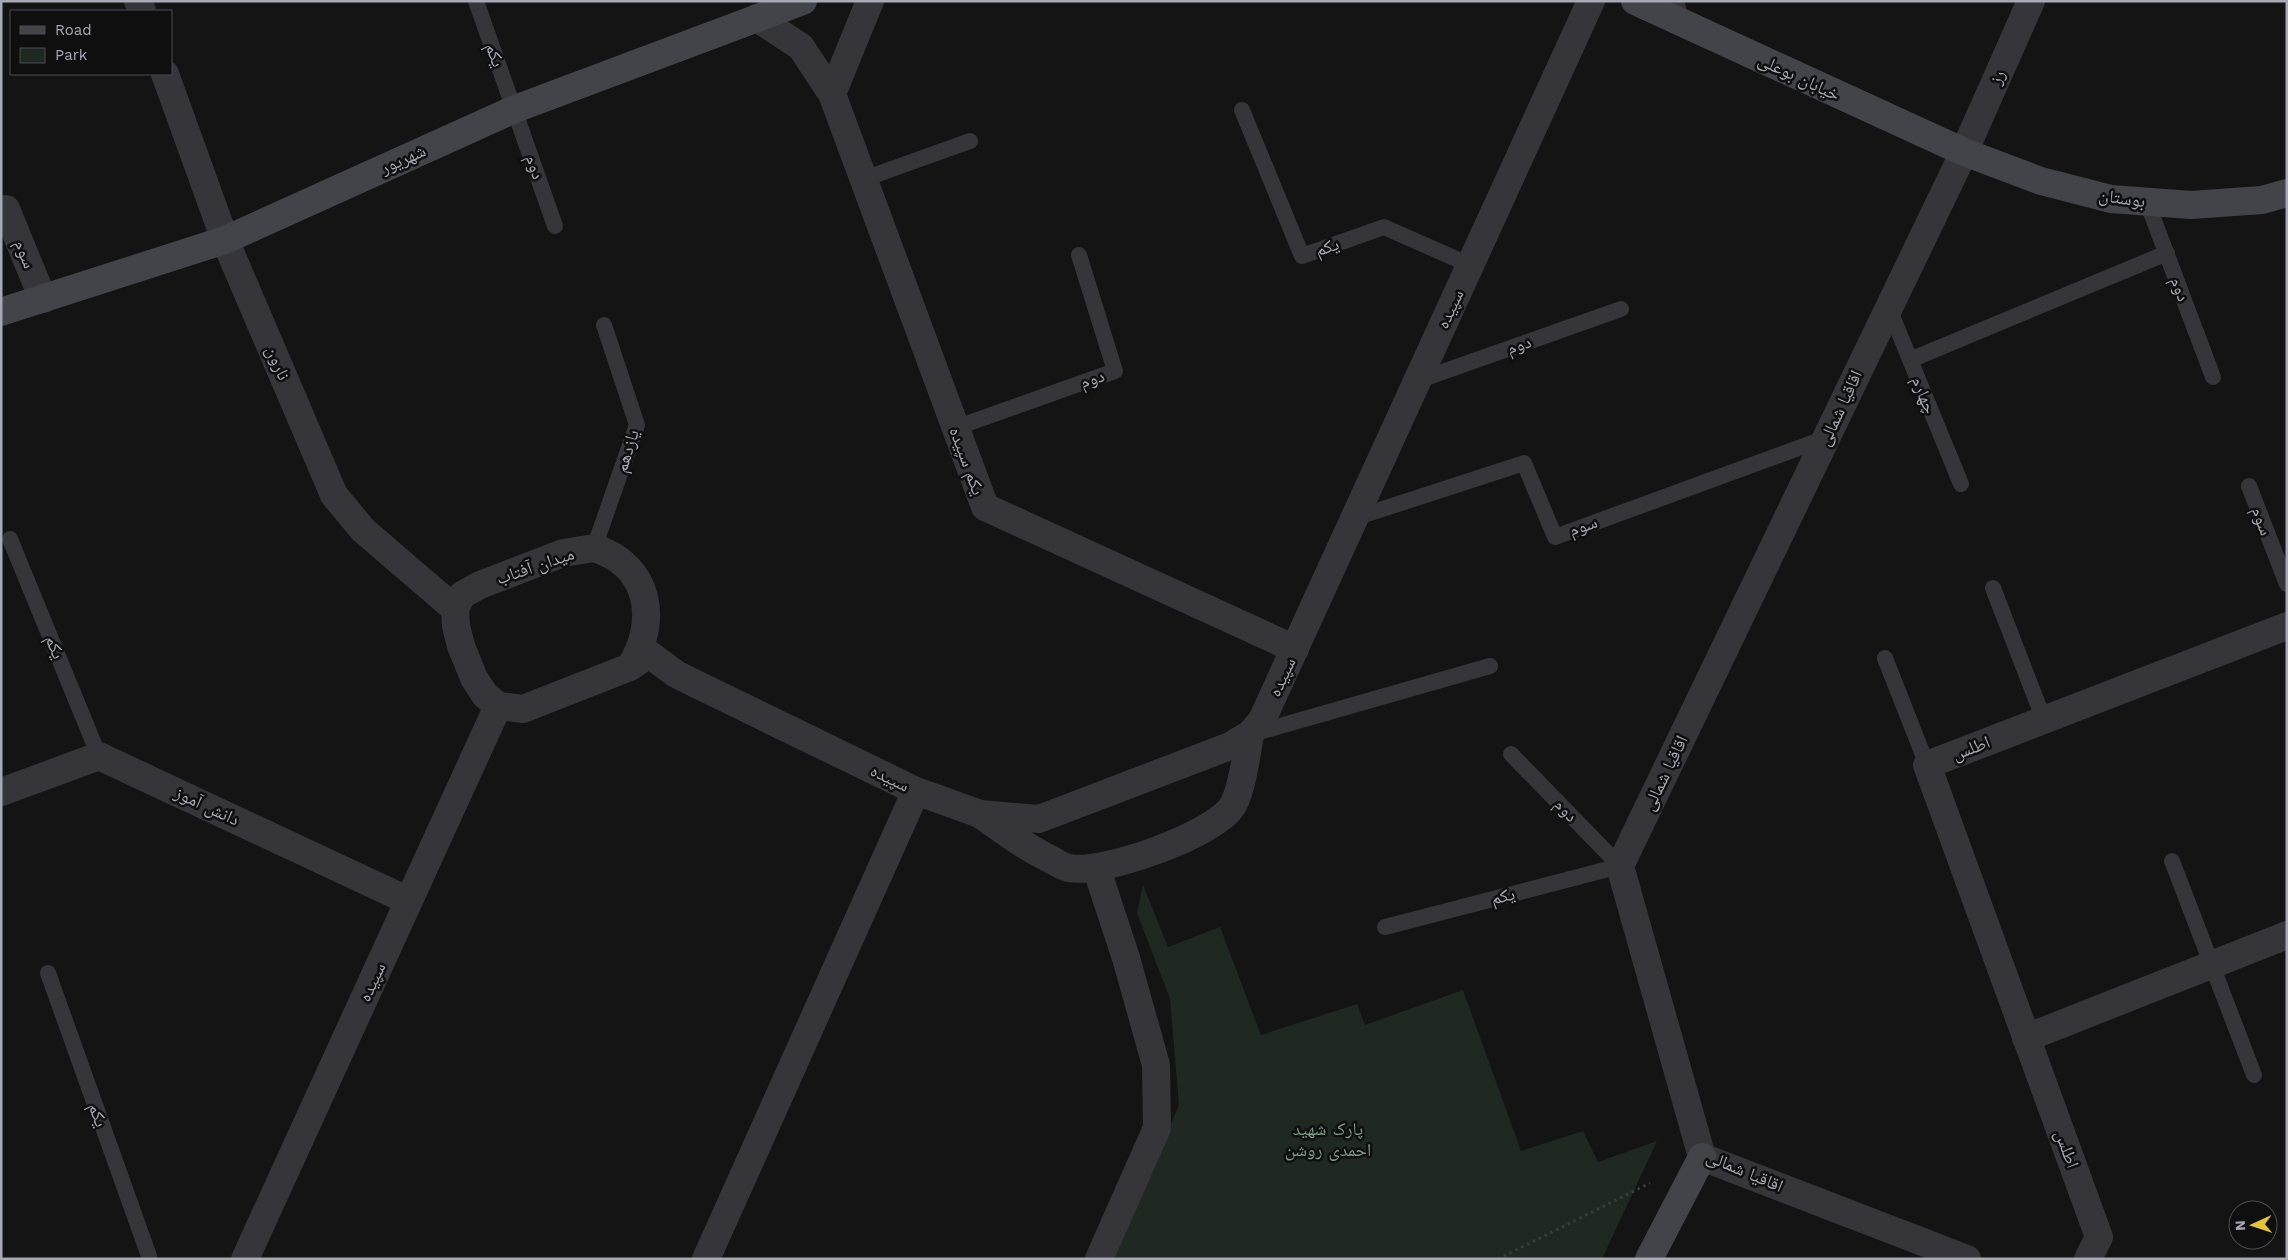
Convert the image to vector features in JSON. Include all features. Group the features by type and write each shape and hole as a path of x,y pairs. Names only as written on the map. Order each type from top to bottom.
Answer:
{"street":[{"name":"شهریور","path":"1,312 225,240 515,109 804,1"},
{"path":"832,94 870,1"},
{"name":"سپیده","path":"630,667 649,654 694,683 916,791 980,814 1039,819 1230,746 1250,734 1262,720 1591,1"},
{"name":"خیابان بوعلی","path":"1635,1 1679,12 1964,152"},
{"name":"رز","path":"1964,152 2031,1"},
{"name":"یکم سپیده","path":"757,18 801,47 832,94 985,507 1295,649"},
{"name":"نارون","path":"165,75 225,240 334,495 363,530 455,609"},
{"name":"بوستان","path":"1964,152 2042,181 2111,199 2190,205 2262,200 2287,193"},
{"name":"اقاقیا شمالی","path":"1964,152 1888,306 1620,866 1702,1157 1967,1259"},
{"name":"سوم","path":"6,209 43,299"},
{"name":"میدان آفتاب","path":"455,609 462,595 480,585 562,553 594,548 609,552 622,560 640,586 647,617 644,640 630,667"},
{"path":"455,609 456,626 474,678 485,695 498,706 523,709 630,667"},
{"name":"اطلس","path":"2088,1259 2099,1237 1927,765 2287,626"},
{"name":"سپیده","path":"245,1259 498,706"},
{"path":"980,814 1032,851 1069,868 1096,867 1121,862 1162,848 1197,833 1217,820 1233,805 1250,734"},
{"path":"1,792 99,756"},
{"name":"دانش آموز","path":"99,756 409,901"},
{"path":"706,1259 916,791"},
{"path":"1096,867 1126,958 1156,1065 1157,1128 1098,1259"},
{"path":"2026,1038 2287,935"},
{"path":"1649,1259 1702,1157"}],"lane":[{"name":"یکم","path":"476,1 515,109"},
{"name":"دوم","path":"515,109 556,226"},
{"name":"یکم","path":"1242,110 1302,256 1384,227 1470,265"},
{"path":"864,179 970,141"},
{"name":"دوم","path":"2147,202 2214,377"},
{"path":"1910,360 2167,253"},
{"name":"دوم","path":"955,428 1115,371 1079,255"},
{"name":"چهارم","path":"1888,306 1961,484"},
{"name":"دوم","path":"1417,381 1621,309"},
{"name":"یازدهم","path":"594,548 637,425 604,325"},
{"name":"سوم","path":"1355,518 1524,463 1555,537 1826,438"},
{"name":"سوم","path":"2249,486 2287,584"},
{"name":"یکم","path":"10,539 99,756"},
{"path":"1993,588 2044,720"},
{"path":"1885,658 1927,765"},
{"path":"1250,734 1490,666"},
{"name":"دوم","path":"1511,754 1620,866"},
{"path":"2172,861 2254,1075"},
{"name":"یکم","path":"1385,926 1620,866"},
{"name":"یکم","path":"48,973 148,1258"}],"path":[{"path":"1498,1259 1702,1157"}],"green space":[{"name":"پارک شهید احمدی روشن","path":"1143,885 1168,947 1220,927 1261,1035 1357,1004 1365,1025 1463,990 1521,1151 1583,1131 1598,1162 1657,1141 1602,1259 1112,1259 1179,1105 1170,999 1137,913"}]}
